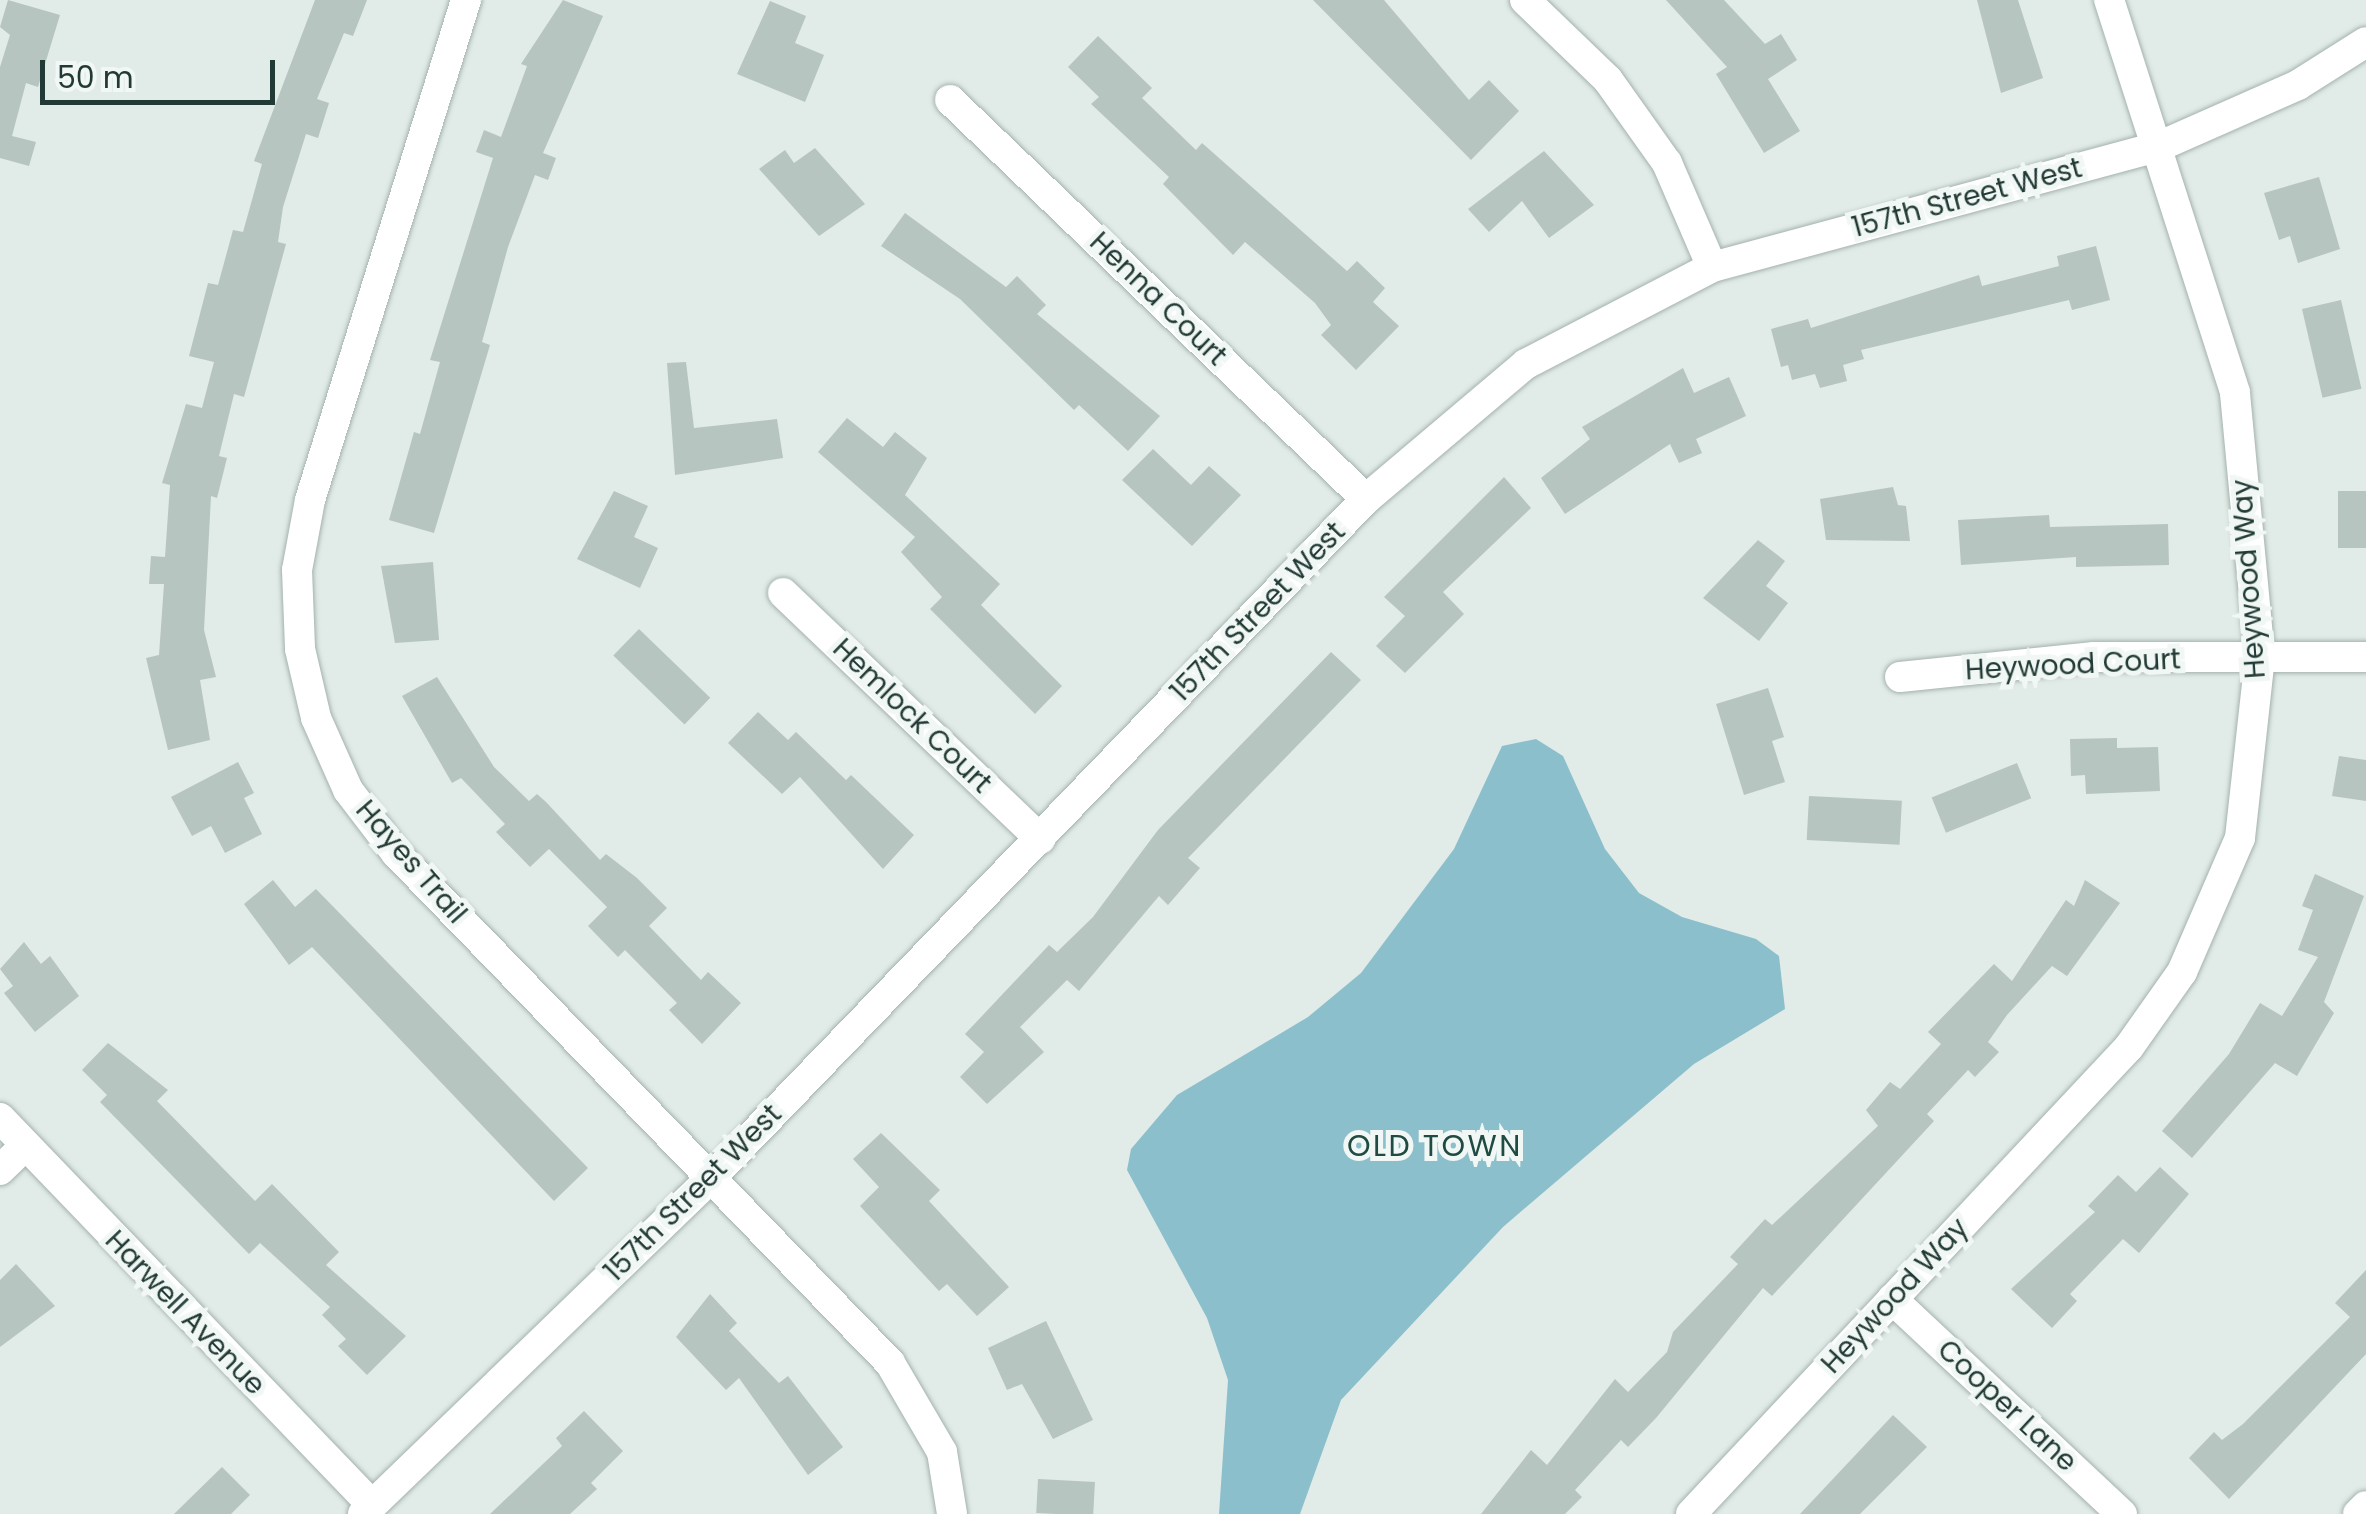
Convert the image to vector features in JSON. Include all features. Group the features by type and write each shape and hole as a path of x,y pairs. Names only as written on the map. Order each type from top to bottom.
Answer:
{"street":[{"name":"Hayes Trail","path":"466,0 310,500 297,570 300,649 316,718 348,790 396,853 890,1364 942,1452 952,1514"},
{"path":"1525,0 1608,80 1667,163 1712,268"},
{"name":"Heywood Way","path":"1691,1514 2129,1047 2182,972 2240,838 2260,658 2234,392 2160,146 2109,0"},
{"name":"157th Street West","path":"367,1510 710,1178 1366,498 1526,364 1712,268 2160,146 2298,86 2366,42"},
{"name":"Henna Court","path":"950,100 1366,498"},
{"name":"Hemlock Court","path":"783,593 1040,839"},
{"name":"Heywood Court","path":"1900,677 2094,657 2366,657"},
{"name":"Harwell Avenue","path":"0,1118 367,1510"},
{"path":"0,1170 24,1146"},
{"name":"Cooper Lane","path":"1892,1299 2122,1514"},
{"path":"2358,1514 2366,1506"}],"water":[{"path":"1536,739 1563,756 1605,849 1639,893 1682,917 1756,939 1779,956 1785,1009 1694,1064 1503,1227 1341,1400 1300,1514 1219,1514 1228,1380 1207,1318 1127,1170 1131,1149 1177,1095 1308,1017 1361,973 1454,849 1502,746"}],"building":[{"path":"8,0 60,15 38,87 26,83 12,136 36,142 29,166 0,158 0,67 10,35 0,27"},
{"path":"315,0 367,0 353,36 344,33 317,99 329,103 318,138 306,134 283,207 278,242 286,244 244,397 234,394 219,456 227,458 217,498 211,496 204,630 216,677 200,680 210,740 168,750 146,658 159,655 164,584 149,584 151,556 165,557 170,485 162,483 186,404 202,408 214,362 189,356 208,283 218,285 233,230 243,232 262,164 254,161"},
{"path":"563,0 603,16 543,153 556,158 548,180 535,175 508,247 482,342 490,345 434,533 389,520 414,432 420,434 440,362 430,360 493,158 476,152 484,130 501,137 527,66 521,64"},
{"path":"1313,0 1384,0 1469,100 1489,80 1519,111 1471,160"},
{"path":"1666,0 1724,0 1765,44 1781,34 1797,60 1768,79 1800,131 1764,153 1716,74 1727,67"},
{"path":"1977,0 2018,0 2043,78 2001,93"},
{"path":"770,1 806,16 795,43 824,55 805,102 737,74"},
{"path":"1098,36 1152,88 1142,98 1196,150 1202,143 1347,271 1357,261 1385,288 1373,302 1399,326 1356,370 1321,335 1331,325 1315,303 1245,242 1233,255 1163,184 1169,177 1091,104 1099,97 1068,67"},
{"path":"815,148 865,204 819,236 759,169 785,150 794,163"},
{"path":"1544,151 1594,205 1549,238 1522,201 1489,232 1468,209"},
{"path":"2319,177 2340,249 2298,263 2290,236 2279,240 2264,193"},
{"path":"905,213 1006,287 1017,276 1046,305 1037,314 1160,416 1128,451 1079,405 1074,410 960,299 881,246"},
{"path":"2096,246 2110,300 2072,310 2069,300 1861,350 1864,359 1843,365 1847,381 1820,388 1815,374 1792,380 1788,365 1781,367 1771,329 1808,319 1811,328 1979,275 1982,286 2059,266 2057,256"},
{"path":"2341,300 2361,389 2322,398 2302,309"},
{"path":"686,362 694,428 777,419 783,458 675,475 667,363"},
{"path":"1683,368 1694,393 1729,377 1746,416 1696,439 1702,453 1679,463 1670,444 1565,514 1541,478 1590,439 1582,427"},
{"path":"847,418 883,447 895,432 927,458 905,495 1000,584 981,605 1062,686 1035,714 930,609 942,597 901,552 915,537 818,452"},
{"path":"1153,449 1191,485 1209,466 1241,495 1192,546 1122,480"},
{"path":"1504,477 1531,508 1443,592 1464,614 1405,673 1376,646 1405,616 1384,597"},
{"path":"1893,487 1898,505 1906,506 1910,541 1826,540 1820,499"},
{"path":"614,491 648,506 634,537 658,548 640,588 577,559"},
{"path":"2338,491 2366,491 2366,548 2338,548"},
{"path":"2049,515 2050,527 2168,524 2169,565 2076,567 2076,557 1961,565 1958,520"},
{"path":"1758,540 1785,561 1766,586 1788,603 1759,641 1703,598"},
{"path":"433,562 439,640 395,643 381,566"},
{"path":"639,629 710,698 685,724 613,656"},
{"path":"1331,652 1361,680 1188,858 1200,868 1168,905 1159,896 1079,991 1067,980 1020,1027 1044,1052 987,1104 960,1077 984,1052 965,1034 1049,945 1057,952 1093,917 1158,830"},
{"path":"437,677 494,767 529,801 537,794 600,860 606,854 637,878 667,908 649,926 701,980 708,972 741,1003 702,1044 669,1010 677,1003 625,950 618,957 588,926 607,907 549,849 530,867 496,832 505,824 461,778 452,783 402,696"},
{"path":"1768,688 1784,737 1772,741 1785,782 1744,795 1716,704"},
{"path":"758,712 788,740 796,732 846,780 851,775 914,835 883,869 800,777 782,794 728,743"},
{"path":"2117,738 2117,748 2158,747 2160,791 2086,794 2085,775 2071,776 2070,739"},
{"path":"2339,756 2366,760 2366,801 2332,796"},
{"path":"238,762 254,793 244,798 262,834 225,853 211,826 192,836 171,797"},
{"path":"2017,763 2031,798 1946,833 1932,797"},
{"path":"1809,796 1902,801 1900,845 1807,840"},
{"path":"2315,874 2364,896 2324,1002 2334,1013 2297,1076 2275,1063 2192,1158 2162,1131 2229,1054 2260,1003 2282,1016 2318,957 2298,950 2313,910 2302,906"},
{"path":"273,880 295,907 316,889 588,1168 554,1201 312,947 289,965 244,904"},
{"path":"2085,880 2120,903 2067,976 2052,966 1988,1042 1999,1052 1975,1077 1968,1070 1927,1114 1934,1121 1772,1296 1763,1288 1656,1418 1628,1447 1621,1440 1575,1490 1582,1497 1565,1514 1481,1514 1531,1450 1547,1465 1615,1379 1628,1392 1667,1352 1673,1332 1738,1264 1730,1257 1765,1219 1772,1225 1878,1126 1866,1110 1890,1082 1900,1089 1941,1044 1928,1032 1994,964 2012,981 2066,900 2074,906"},
{"path":"24,942 41,964 50,956 79,996 35,1032 4,993 13,986 0,969"},
{"path":"108,1043 168,1090 157,1101 255,1201 272,1184 339,1252 326,1265 406,1336 367,1375 338,1346 346,1339 322,1315 330,1307 260,1243 249,1254 100,1102 107,1095 82,1070"},
{"path":"881,1133 940,1190 929,1201 1009,1287 977,1316 947,1284 939,1291 860,1206 879,1187 853,1159"},
{"path":"2160,1167 2189,1194 2139,1253 2123,1239 2070,1294 2077,1301 2052,1328 2011,1289 2095,1212 2088,1206 2118,1175 2136,1192"},
{"path":"16,1264 55,1306 0,1347 0,1280"},
{"path":"2366,1270 2366,1354 2229,1499 2189,1458 2214,1432 2222,1440 2243,1424 2350,1317 2335,1303"},
{"path":"710,1294 737,1323 729,1331 779,1383 788,1376 843,1447 808,1475 739,1378 726,1390 676,1337"},
{"path":"1046,1321 1093,1420 1053,1439 1022,1384 1007,1390 988,1348"},
{"path":"584,1411 623,1451 591,1483 597,1489 570,1514 490,1514 562,1446 556,1438"},
{"path":"1893,1415 1927,1447 1860,1514 1800,1514"},
{"path":"222,1467 250,1495 231,1514 174,1514"},
{"path":"1038,1479 1095,1482 1093,1514 1036,1513"}],"district":[{"name":"OLD TOWN","path":"1435,1146"}]}
